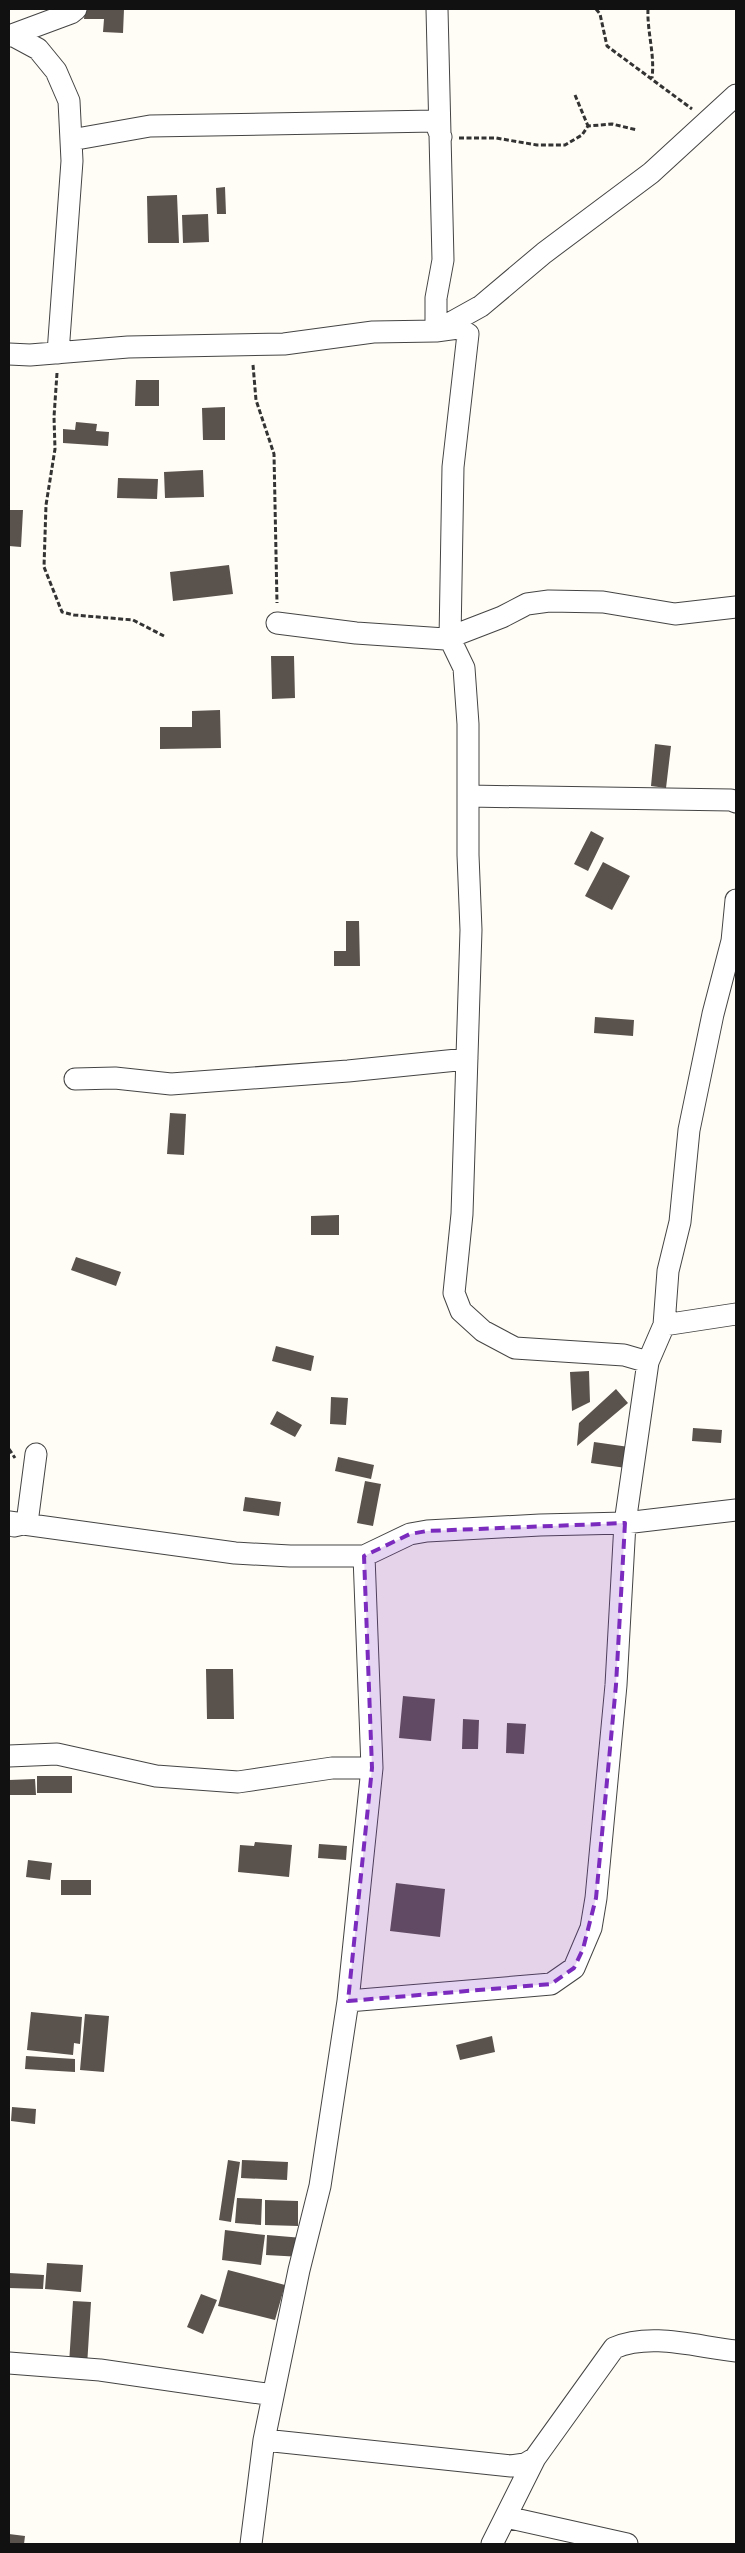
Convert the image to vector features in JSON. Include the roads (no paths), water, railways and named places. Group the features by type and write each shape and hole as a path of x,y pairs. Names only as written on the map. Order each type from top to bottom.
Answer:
{"street":[{"path":"10,35 71,13 76,9"},
{"path":"436,331 436,298 443,260 437,9"},
{"path":"10,35 38,49 56,71 69,101 72,161 58,353"},
{"path":"436,331 481,306 544,253 651,173 706,120 736,95"},
{"path":"71,140 150,126 331,122 435,122 441,137"},
{"path":"9,354 58,353 128,347 284,344 372,332 436,331 458,328 468,334 453,467 450,638 464,668 468,724 471,930 462,1214 454,1293 460,1311 483,1331 515,1348 624,1355 648,1362"},
{"path":"277,623 391,636 450,638 502,617 521,606 549,601 603,602 674,614 736,607"},
{"path":"468,796 731,800 736,803 729,808 736,818"},
{"path":"348,2001 551,1984 574,1968 591,1928 596,1898 616,1685 625,1523 648,1362 664,1325 668,1271 680,1222 689,1130 713,1014 732,940 736,900"},
{"path":"75,1079 115,1078 171,1084 348,1071 468,1059"},
{"path":"664,1325 736,1314"},
{"path":"36,1454 15,1524 235,1553 290,1556 364,1556 410,1534 428,1531 540,1524 625,1523 736,1510"},
{"path":"251,2544 264,2440 299,2270 320,2186 348,2001 372,1768 364,1556"},
{"path":"9,1756 57,1754 156,1776 238,1782 332,1768 372,1768"},
{"path":"492,2544 534,2458 614,2348 629,2342 645,2340 736,2352"},
{"path":"9,2363 100,2370 273,2395"},
{"path":"264,2440 511,2466 524,2464 534,2458"},
{"path":"506,2517 627,2544"}]}
